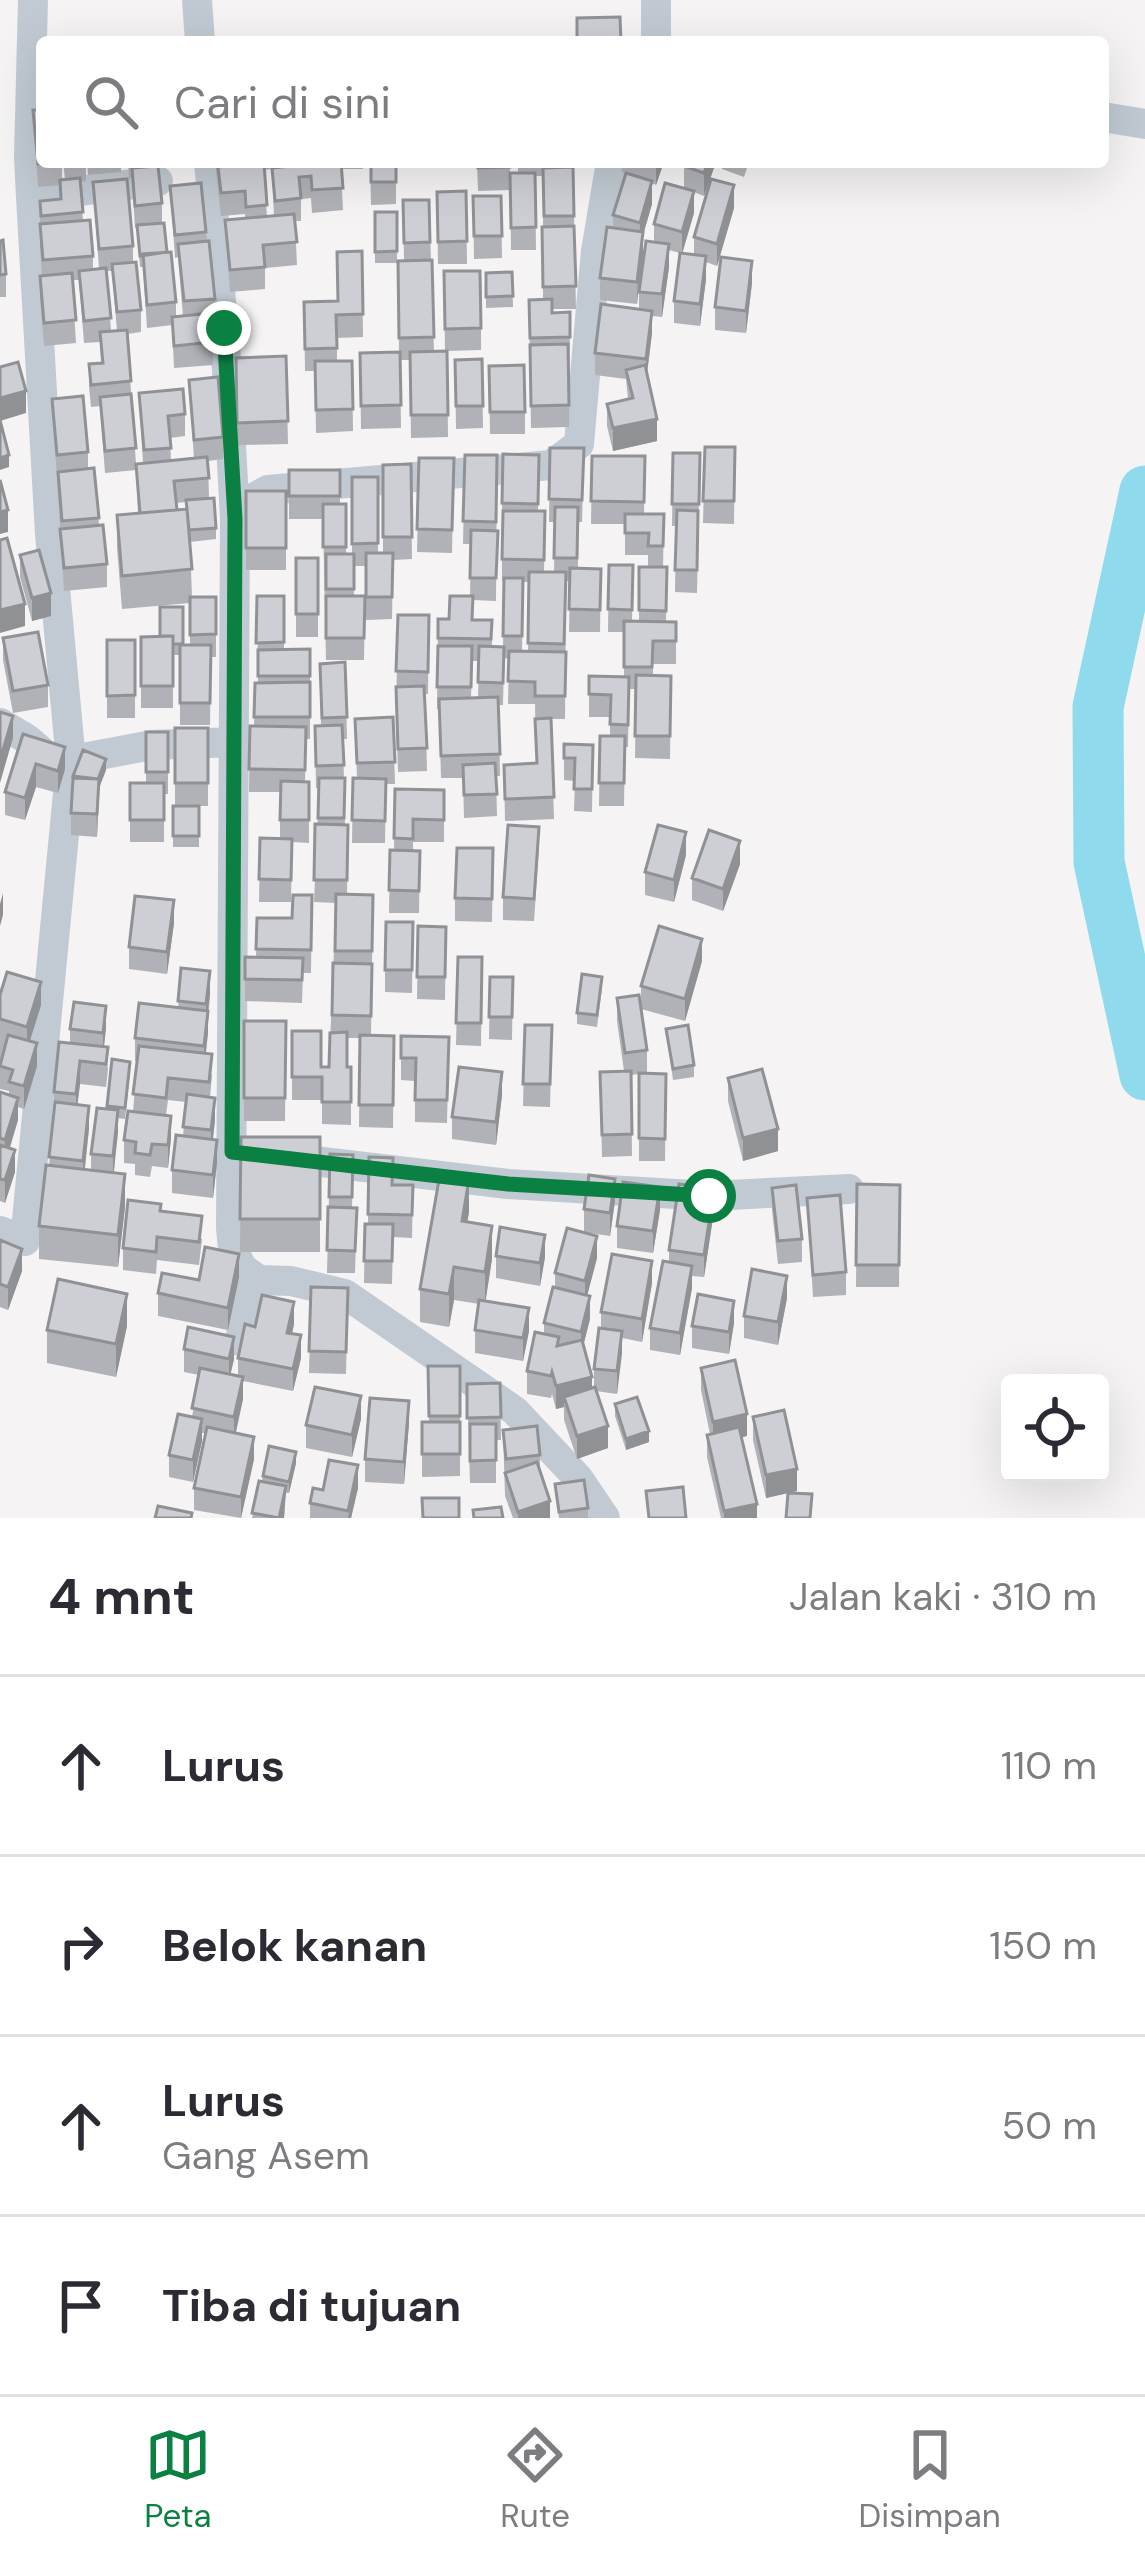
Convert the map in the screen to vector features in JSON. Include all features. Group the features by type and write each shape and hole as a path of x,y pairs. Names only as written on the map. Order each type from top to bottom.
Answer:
{"street":[{"path":"0,1231 25,1241 71,762 50,534 28,157 33,0"},
{"path":"197,0 200,36"},
{"path":"656,0 656,36"},
{"path":"1109,118 1145,124"},
{"path":"210,168 235,519 233,1249 242,1268 260,1280 291,1281 345,1294 515,1412 578,1478 605,1518"},
{"path":"235,519 248,501 268,490 551,465 580,444 596,251 610,168"},
{"path":"31,197 158,181"},
{"path":"0,723 48,757 71,762 152,745 236,742"},
{"path":"232,1152 577,1189 709,1196 849,1189"},
{"path":"240,1341 246,1270"}],"building":[{"path":"620,17 621,36 577,36 577,18"},
{"path":"132,168 158,168 162,203 135,206"},
{"path":"218,168 264,168 267,205 246,207 245,191 221,193"},
{"path":"272,168 341,168 343,188 312,190 311,176 299,177 301,198 275,201"},
{"path":"371,168 396,168 396,182 371,182"},
{"path":"543,168 573,168 574,216 544,216"},
{"path":"510,173 535,173 536,227 511,228"},
{"path":"626,173 652,181 640,223 613,215"},
{"path":"80,178 83,212 41,216 40,201 61,199 60,180"},
{"path":"127,179 133,246 99,249 93,182"},
{"path":"711,179 734,185 717,244 694,237"},
{"path":"201,183 206,232 175,235 170,186"},
{"path":"665,183 694,191 682,232 654,224"},
{"path":"466,191 467,241 438,242 437,192"},
{"path":"473,196 501,196 502,236 474,236"},
{"path":"403,200 429,200 430,242 404,243"},
{"path":"375,212 397,212 397,251 375,252"},
{"path":"294,214 297,242 263,245 265,267 230,270 225,220"},
{"path":"90,220 93,256 43,260 40,224"},
{"path":"164,223 167,252 140,256 137,225"},
{"path":"574,226 576,286 543,287 542,227"},
{"path":"607,227 643,232 637,282 600,278"},
{"path":"0,241 6,274 0,275"},
{"path":"209,241 215,299 184,301 178,244"},
{"path":"646,241 669,244 662,294 639,292"},
{"path":"362,251 363,314 336,315 337,348 305,349 304,302 338,301 337,252"},
{"path":"171,252 176,302 147,305 143,254"},
{"path":"680,253 706,256 700,304 674,301"},
{"path":"721,257 752,261 746,311 715,307"},
{"path":"432,260 434,337 399,338 398,261"},
{"path":"136,262 141,310 117,312 112,264"},
{"path":"106,268 111,318 84,321 79,271"},
{"path":"444,271 480,271 481,328 445,329"},
{"path":"512,272 513,296 486,297 486,273"},
{"path":"72,273 76,320 44,323 40,276"},
{"path":"552,299 552,313 570,312 570,337 530,338 529,300"},
{"path":"601,304 652,311 646,359 595,353"},
{"path":"211,313 213,342 174,346 172,317"},
{"path":"127,330 131,381 91,385 89,364 103,363 100,332"},
{"path":"568,344 569,405 531,406 530,345"},
{"path":"447,351 448,415 411,415 410,352"},
{"path":"400,352 401,405 361,406 360,353"},
{"path":"286,356 288,421 237,423 236,358"},
{"path":"482,359 483,406 456,406 455,360"},
{"path":"315,361 352,361 353,409 316,410"},
{"path":"18,362 26,391 0,398 0,367"},
{"path":"524,365 525,412 490,412 489,366"},
{"path":"645,365 657,419 613,428 607,404 633,398 626,370"},
{"path":"218,377 223,437 194,440 189,380"},
{"path":"183,389 185,414 168,416 171,448 144,450 139,393"},
{"path":"131,394 136,448 105,451 100,397"},
{"path":"83,396 88,452 57,455 52,399"},
{"path":"0,420 9,455 0,458"},
{"path":"705,447 735,447 734,501 703,501"},
{"path":"550,448 584,448 582,500 549,499"},
{"path":"673,453 700,453 699,504 672,504"},
{"path":"503,454 539,455 538,504 502,503"},
{"path":"465,455 497,455 496,522 463,521"},
{"path":"592,456 645,456 644,502 591,501"},
{"path":"207,457 209,478 174,481 177,510 140,513 136,464"},
{"path":"419,458 454,458 452,530 417,529"},
{"path":"411,464 412,537 383,537 383,465"},
{"path":"94,468 99,518 62,521 58,472"},
{"path":"289,470 340,470 340,496 289,496"},
{"path":"352,477 378,477 378,543 352,544"},
{"path":"0,480 8,510 0,512"},
{"path":"246,491 286,491 286,548 246,548"},
{"path":"214,498 216,528 189,530 186,500"},
{"path":"323,504 346,504 346,547 323,547"},
{"path":"555,507 578,507 577,558 554,558"},
{"path":"187,509 192,569 122,576 117,515"},
{"path":"677,510 698,511 697,570 675,570"},
{"path":"503,511 545,511 544,560 502,559"},
{"path":"625,514 664,514 663,546 648,546 649,533 625,533"},
{"path":"103,525 107,564 64,568 60,529"},
{"path":"471,530 498,531 496,578 470,578"},
{"path":"7,538 25,604 0,610 0,540"},
{"path":"39,550 51,593 32,598 20,555"},
{"path":"366,553 393,553 392,597 366,597"},
{"path":"326,554 354,554 354,589 326,589"},
{"path":"296,558 318,558 318,614 296,614"},
{"path":"609,565 633,565 632,610 608,609"},
{"path":"639,567 667,567 666,611 639,610"},
{"path":"570,568 601,569 600,610 569,609"},
{"path":"529,572 566,572 564,644 528,643"},
{"path":"504,578 523,578 522,636 503,636"},
{"path":"257,596 284,596 284,642 256,643"},
{"path":"326,596 365,596 364,638 326,638"},
{"path":"450,596 473,596 472,620 492,620 491,639 438,638 438,619 449,619"},
{"path":"190,597 216,597 216,634 190,635"},
{"path":"160,607 183,607 183,644 173,644 173,636 160,636"},
{"path":"398,615 429,615 428,672 396,671"},
{"path":"624,621 676,622 676,641 653,641 652,667 624,667"},
{"path":"38,632 48,685 13,691 3,638"},
{"path":"173,636 173,686 141,686 141,637"},
{"path":"107,640 135,640 135,695 107,696"},
{"path":"180,645 211,645 210,703 180,703"},
{"path":"438,646 472,646 471,687 437,687"},
{"path":"479,646 504,647 503,683 478,682"},
{"path":"310,649 310,676 258,676 258,650"},
{"path":"509,651 566,652 565,696 535,696 535,682 508,681"},
{"path":"345,662 347,717 322,718 320,664"},
{"path":"636,675 671,676 670,736 635,736"},
{"path":"589,676 629,677 628,725 610,724 611,695 589,694"},
{"path":"310,682 310,717 254,717 255,683"},
{"path":"424,686 427,748 398,749 396,687"},
{"path":"498,697 500,754 441,756 439,699"},
{"path":"0,712 13,716 0,760"},
{"path":"393,717 395,762 357,763 355,719"},
{"path":"551,718 554,797 505,799 504,765 537,763 535,719"},
{"path":"342,725 344,765 316,766 315,726"},
{"path":"250,726 306,727 305,770 249,769"},
{"path":"175,728 208,728 208,783 175,783"},
{"path":"146,732 168,732 168,772 146,772"},
{"path":"23,734 65,747 58,771 36,764 25,798 5,792"},
{"path":"600,736 625,736 624,783 599,783"},
{"path":"564,744 593,745 592,789 574,789 575,758 564,758"},
{"path":"83,750 106,759 98,779 73,776"},
{"path":"495,763 497,794 464,795 463,765"},
{"path":"73,778 99,779 97,814 71,813"},
{"path":"319,778 345,778 344,818 318,818"},
{"path":"353,778 386,779 385,821 352,820"},
{"path":"281,781 309,782 309,820 280,820"},
{"path":"130,783 164,783 164,820 130,820"},
{"path":"395,789 444,790 444,820 413,819 413,839 394,838"},
{"path":"173,806 199,806 199,836 173,836"},
{"path":"315,824 348,825 347,880 314,880"},
{"path":"508,825 539,827 534,899 503,897"},
{"path":"658,825 686,832 674,880 645,872"},
{"path":"709,830 740,841 723,889 692,878"},
{"path":"260,838 292,839 291,880 259,879"},
{"path":"457,848 493,848 492,899 455,898"},
{"path":"390,850 420,851 419,891 389,890"},
{"path":"336,894 373,895 372,951 335,951"},
{"path":"293,895 312,895 311,950 256,949 257,918 292,918"},
{"path":"135,896 174,900 167,952 129,947"},
{"path":"386,922 413,922 412,970 385,970"},
{"path":"418,926 446,927 445,977 417,977"},
{"path":"659,926 702,939 685,999 641,986"},
{"path":"245,957 303,958 302,980 245,979"},
{"path":"458,957 482,957 481,1023 456,1023"},
{"path":"333,963 372,964 371,1016 332,1015"},
{"path":"181,968 210,971 206,1004 178,1001"},
{"path":"7,972 41,982 27,1027 0,1019"},
{"path":"582,974 602,977 597,1015 577,1013"},
{"path":"490,977 513,977 512,1017 489,1017"},
{"path":"639,995 647,1050 625,1053 617,998"},
{"path":"74,1002 106,1006 103,1033 70,1029"},
{"path":"139,1003 208,1011 204,1046 135,1038"},
{"path":"244,1021 286,1021 285,1098 244,1098"},
{"path":"525,1025 552,1025 550,1084 523,1084"},
{"path":"688,1025 694,1065 673,1069 666,1029"},
{"path":"292,1031 321,1031 321,1067 329,1067 330,1033 347,1032 351,1102 322,1102 322,1077 292,1077"},
{"path":"8,1035 37,1043 24,1086 9,1082 13,1070 0,1066"},
{"path":"360,1035 394,1036 393,1105 359,1105"},
{"path":"401,1036 449,1037 447,1100 415,1100 416,1058 401,1058"},
{"path":"59,1042 108,1047 106,1064 80,1061 76,1094 54,1092"},
{"path":"139,1046 212,1054 209,1082 168,1078 166,1098 133,1094"},
{"path":"112,1059 130,1062 125,1108 107,1106"},
{"path":"459,1067 502,1072 496,1122 452,1117"},
{"path":"762,1069 778,1129 743,1138 728,1078"},
{"path":"631,1071 632,1134 602,1135 600,1072"},
{"path":"639,1073 666,1074 665,1139 639,1138"},
{"path":"0,1092 18,1098 5,1140 0,1138"},
{"path":"187,1094 215,1098 211,1130 183,1127"},
{"path":"55,1102 89,1106 83,1161 49,1157"},
{"path":"97,1108 118,1110 113,1156 91,1154"},
{"path":"128,1111 171,1116 168,1145 152,1144 150,1155 135,1153 136,1142 124,1140"},
{"path":"176,1135 217,1140 213,1175 172,1170"},
{"path":"241,1137 320,1137 320,1219 240,1219"},
{"path":"0,1145 15,1150 5,1180 0,1179"},
{"path":"330,1154 353,1155 352,1197 329,1197"},
{"path":"369,1157 393,1158 392,1185 413,1185 412,1215 368,1214"},
{"path":"46,1165 125,1174 118,1235 39,1226"},
{"path":"440,1174 469,1179 462,1221 492,1226 485,1272 454,1267 449,1294 420,1289"},
{"path":"589,1175 615,1179 610,1213 584,1209"},
{"path":"623,1182 660,1187 653,1231 617,1226"},
{"path":"679,1184 714,1189 704,1255 669,1250"},
{"path":"857,1184 900,1185 899,1265 856,1265"},
{"path":"796,1185 802,1239 778,1241 772,1188"},
{"path":"840,1195 846,1272 813,1275 807,1198"},
{"path":"128,1200 161,1204 160,1211 202,1216 199,1242 157,1237 156,1252 123,1248"},
{"path":"328,1207 357,1208 355,1251 327,1250"},
{"path":"365,1224 393,1224 392,1261 364,1261"},
{"path":"500,1227 545,1235 540,1263 496,1256"},
{"path":"567,1228 597,1236 585,1281 555,1273"},
{"path":"0,1240 22,1249 8,1287 0,1284"},
{"path":"205,1247 239,1254 228,1308 158,1293 162,1273 199,1280"},
{"path":"612,1254 652,1261 642,1319 601,1312"},
{"path":"663,1261 692,1266 680,1333 650,1328"},
{"path":"752,1269 787,1276 778,1322 744,1316"},
{"path":"58,1279 127,1294 116,1344 47,1330"},
{"path":"311,1287 348,1288 346,1352 309,1351"},
{"path":"553,1287 590,1296 581,1332 544,1323"},
{"path":"698,1294 734,1301 729,1332 692,1326"},
{"path":"262,1295 294,1302 287,1333 301,1335 293,1369 238,1358 245,1324 255,1327"},
{"path":"479,1300 529,1308 523,1338 475,1330"},
{"path":"188,1327 234,1337 229,1359 184,1349"},
{"path":"599,1328 622,1331 617,1371 594,1369"},
{"path":"535,1332 559,1337 557,1346 582,1340 592,1377 556,1386 552,1372 551,1376 527,1371"},
{"path":"735,1360 747,1414 713,1422 701,1368"},
{"path":"428,1366 460,1366 460,1416 429,1416"},
{"path":"200,1368 243,1377 234,1417 192,1408"},
{"path":"500,1383 501,1417 467,1418 467,1384"},
{"path":"315,1387 361,1396 352,1435 306,1425"},
{"path":"595,1387 608,1426 577,1436 564,1397"},
{"path":"637,1397 649,1431 626,1439 615,1404"},
{"path":"370,1398 409,1401 404,1462 365,1459"},
{"path":"784,1410 797,1469 766,1475 753,1417"},
{"path":"178,1414 202,1419 193,1460 169,1455"},
{"path":"422,1422 460,1422 460,1454 422,1454"},
{"path":"470,1424 496,1424 496,1460 470,1461"},
{"path":"537,1426 540,1455 506,1459 503,1430"},
{"path":"207,1427 254,1437 241,1497 194,1488"},
{"path":"739,1427 757,1504 724,1511 707,1435"},
{"path":"269,1446 296,1452 289,1482 263,1476"},
{"path":"329,1460 358,1465 348,1511 310,1503 313,1488 323,1490"},
{"path":"537,1462 550,1501 518,1512 505,1473"},
{"path":"584,1480 588,1508 559,1512 555,1484"},
{"path":"259,1481 286,1486 279,1518 252,1513"},
{"path":"683,1487 686,1518 649,1518 646,1491"},
{"path":"788,1493 812,1494 810,1518 786,1518"},
{"path":"422,1498 459,1498 459,1518 423,1518"},
{"path":"158,1506 192,1513 191,1518 155,1518"},
{"path":"501,1507 503,1518 474,1518 473,1510"}],"waterway":[{"path":"1145,491 1098,707 1099,862 1145,1075"}],"route":[{"path":"224,328 235,519 232,1152 508,1184 709,1196"}]}
